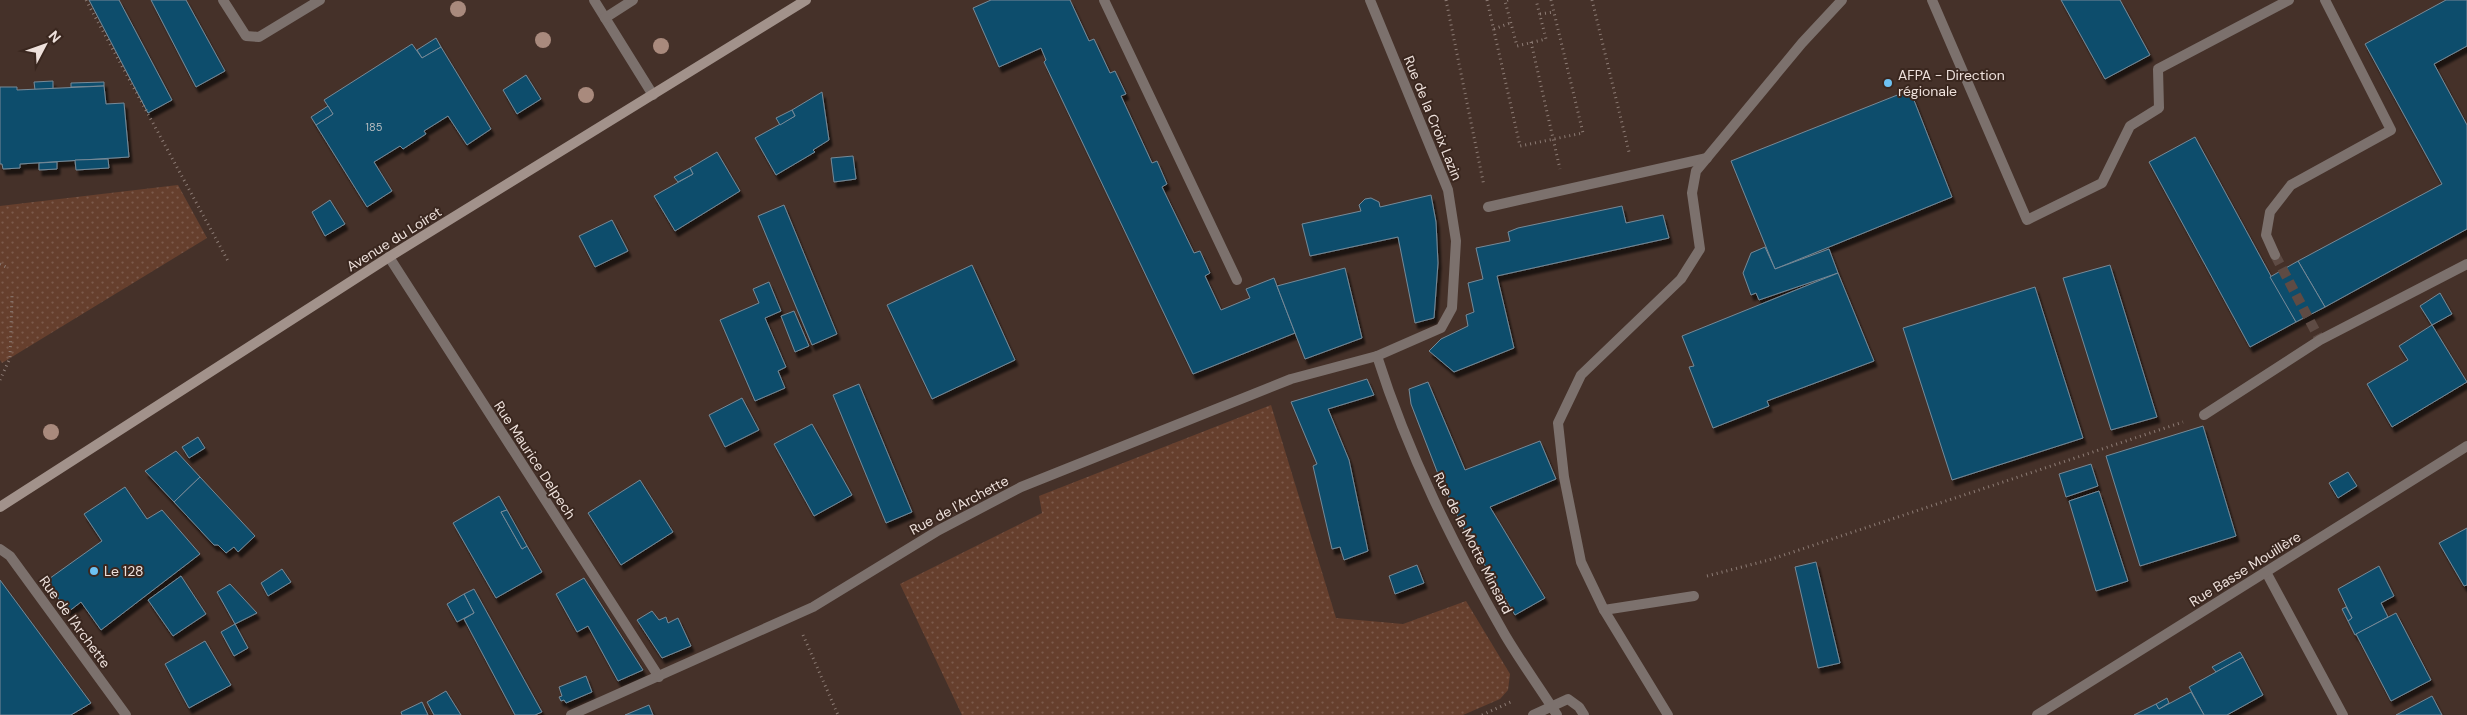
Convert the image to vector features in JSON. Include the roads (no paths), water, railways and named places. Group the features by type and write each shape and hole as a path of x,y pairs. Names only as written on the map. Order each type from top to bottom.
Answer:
{"main road":[{"name":"Avenue du Loiret","path":"0,508 389,257 806,0"}],"street":[{"path":"223,0 246,36 258,37 320,0"},
{"path":"594,0 653,95"},
{"path":"605,18 633,0"},
{"path":"1104,0 1237,280"},
{"name":"Rue de la Croix Lazin","path":"1370,0 1448,190 1456,241 1452,308 1441,328 1377,356"},
{"path":"1668,715 1604,610 1581,562 1564,477 1558,423 1581,375 1681,279 1700,248 1692,193 1696,171 1802,43 1842,0"},
{"path":"1932,0 2028,220 2102,183 2130,126 2158,108 2158,69 2289,0"},
{"path":"2275,255 2266,235 2270,212 2291,186 2391,130 2325,0"},
{"path":"1488,207 1707,158"},
{"name":"Rue Maurice Delpech","path":"389,257 658,677"},
{"path":"2204,415 2320,340 2467,264"},
{"name":"Rue de l'Archette","path":"571,715 813,607 939,530 1021,487 1291,379 1377,356"},
{"name":"Rue de la Motte Minsard","path":"1377,356 1391,399 1435,505 1506,636 1554,711"},
{"name":"Rue Basse Mouillère","path":"2037,715 2467,446"},
{"name":"Rue de l'Archette","path":"0,548 10,556 126,715"},
{"path":"2266,572 2344,715"},
{"path":"1604,610 1694,596"},
{"path":"1534,715 1554,711 1568,699 1579,707 1584,715"}],"tunnel":[{"path":"2275,255 2320,340"}],"place":[{"name":"AFPA - Direction régionale","path":"1888,83"},
{"name":"Le 128","path":"94,571"}]}
